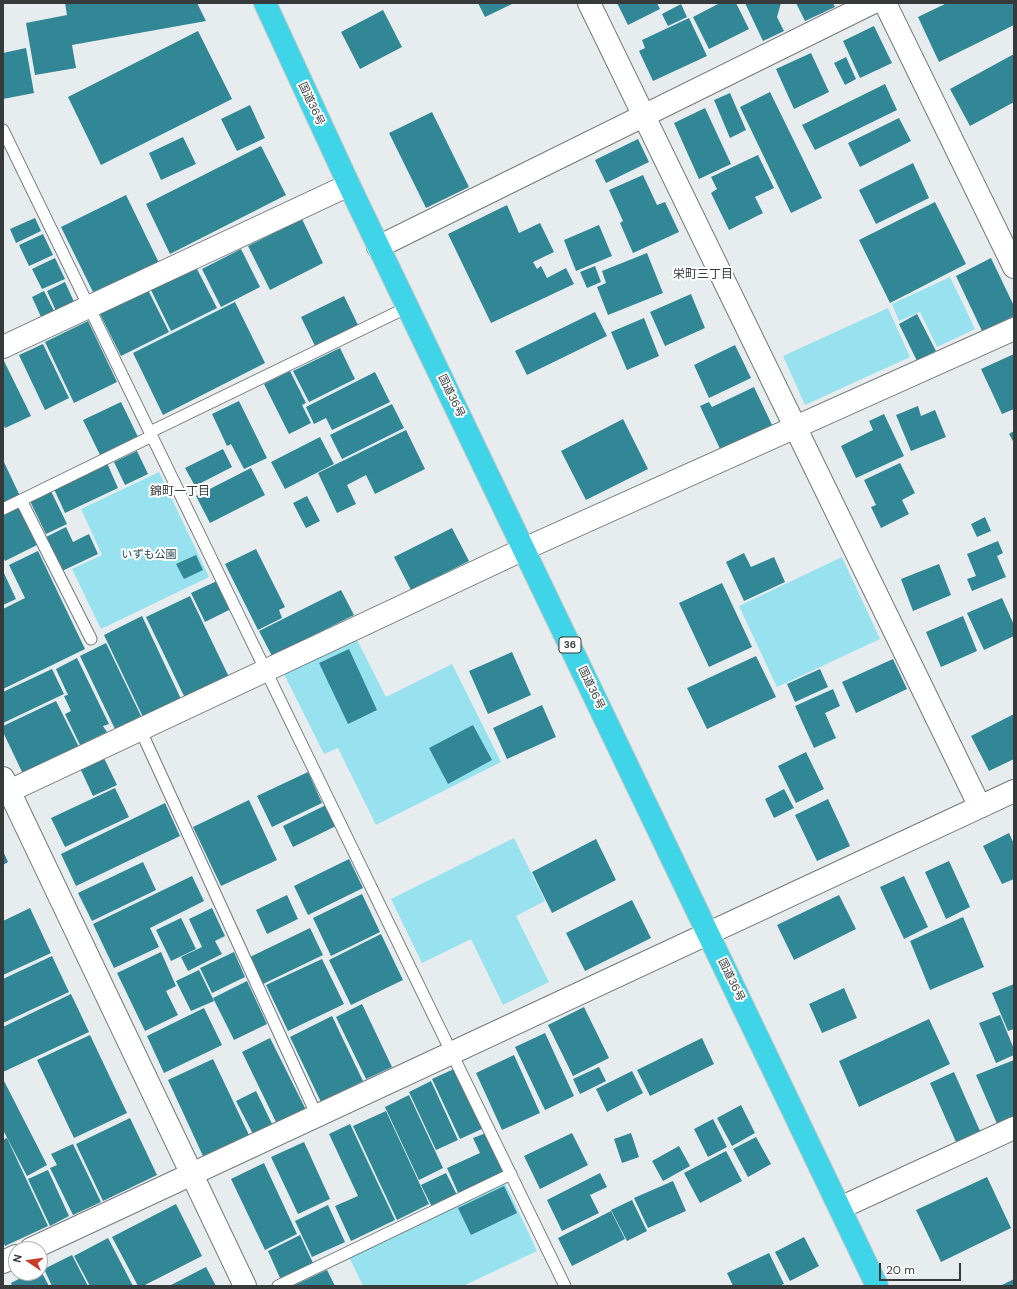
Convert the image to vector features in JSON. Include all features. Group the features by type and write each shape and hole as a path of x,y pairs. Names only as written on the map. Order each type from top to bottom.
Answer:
{"highway":[{"name":"国道36号","path":"265,3 378,246 877,1286"}],"street":[{"path":"589,3 980,807"},
{"path":"378,246 872,3"},
{"path":"885,3 1014,267"},
{"path":"3,347 90,308 349,184"},
{"path":"245,1286 5,787 140,729 524,549 1014,329"},
{"path":"48,1241 980,807 1012,797"},
{"path":"840,1208 1014,1128"}],"lane":[{"path":"3,130 565,1286"},
{"path":"3,509 408,307"},
{"path":"21,500 91,639"},
{"path":"140,729 317,1116"},
{"path":"278,1286 511,1174"}],"green space":[{"path":"950,277 975,329 937,347 920,312 899,321 892,304"},
{"path":"888,308 910,357 805,405 783,356"},
{"name":"いずも公園","path":"159,472 209,577 101,629 72,569 102,555 81,509"},
{"path":"842,557 880,639 777,687 739,606"},
{"path":"355,636 386,697 452,664 501,762 376,825 338,748 324,754 283,672"},
{"path":"514,838 545,901 516,916 549,982 503,1005 471,939 422,963 391,899"},
{"path":"505,1183 537,1251 463,1286 363,1286 349,1257"}],"building":[{"path":"65,3 197,3 206,21 72,45 76,68 35,75 26,23 67,15"},
{"path":"478,3 514,3 485,17"},
{"path":"617,3 657,3 660,9 628,25"},
{"path":"720,3 736,3 749,29 709,49 693,17"},
{"path":"745,3 781,3 777,17 784,31 763,41"},
{"path":"796,3 833,3 835,7 805,21"},
{"path":"947,3 1014,3 1014,25 939,62 918,17"},
{"path":"681,4 687,17 668,26 662,14"},
{"path":"383,10 402,47 360,69 341,32"},
{"path":"689,18 707,56 653,81 639,51 645,48 642,40"},
{"path":"874,26 892,63 860,78 843,41"},
{"path":"198,31 232,99 101,165 68,97"},
{"path":"26,48 34,93 3,99 3,53"},
{"path":"811,53 829,92 794,109 776,69"},
{"path":"1014,54 1014,102 970,126 950,89"},
{"path":"846,57 856,79 845,85 834,63"},
{"path":"885,84 897,110 815,150 802,125"},
{"path":"770,92 822,198 791,213 740,107"},
{"path":"730,93 746,130 730,138 714,100"},
{"path":"250,105 265,138 237,151 221,119"},
{"path":"705,108 731,164 699,179 674,123"},
{"path":"432,112 469,187 426,208 389,133"},
{"path":"899,118 911,141 860,167 848,143"},
{"path":"183,137 196,164 161,180 149,153"},
{"path":"638,139 649,162 606,183 595,160"},
{"path":"261,146 286,195 170,254 146,204"},
{"path":"758,155 774,188 755,197 763,213 729,230 711,193 717,189 711,177"},
{"path":"913,163 929,198 876,224 859,190"},
{"path":"643,175 657,205 665,202 679,232 633,253 620,223 623,221 609,190"},
{"path":"126,195 160,265 95,296 61,227"},
{"path":"935,202 966,264 890,303 859,240"},
{"path":"507,205 519,233 540,223 554,252 533,262 537,269 541,266 547,278 566,268 574,284 491,323 448,234"},
{"path":"35,218 41,231 16,243 10,229"},
{"path":"302,219 323,263 270,290 248,246"},
{"path":"599,225 612,256 576,271 564,240"},
{"path":"43,234 53,255 29,266 19,245"},
{"path":"241,249 260,287 221,307 202,269"},
{"path":"647,253 663,293 608,315 597,287 606,283 602,271"},
{"path":"55,258 65,279 42,289 32,269"},
{"path":"991,258 1014,306 1014,316 982,331 956,276"},
{"path":"595,266 601,282 587,288 580,272"},
{"path":"196,267 217,308 171,331 151,290"},
{"path":"65,282 75,304 57,313 47,291"},
{"path":"148,290 169,332 121,356 100,314"},
{"path":"44,291 55,313 42,319 32,297"},
{"path":"691,294 705,328 665,346 650,312"},
{"path":"344,296 358,325 315,346 301,317"},
{"path":"235,302 265,363 163,415 133,353"},
{"path":"595,312 607,336 527,375 515,351"},
{"path":"917,314 936,351 917,361 899,324"},
{"path":"644,318 659,356 627,370 611,332"},
{"path":"88,321 117,382 74,403 45,342"},
{"path":"43,344 69,398 45,410 19,355"},
{"path":"735,345 751,378 709,398 694,365"},
{"path":"340,348 355,379 309,402 293,371"},
{"path":"1014,354 1014,409 1002,414 981,369"},
{"path":"3,361 31,416 5,428 3,423"},
{"path":"290,371 306,403 302,405 311,423 289,434 264,384"},
{"path":"375,372 390,402 332,430 326,418 314,424 306,407"},
{"path":"754,387 773,427 721,451 700,406 709,402 712,407"},
{"path":"239,401 267,458 244,469 231,444 227,446 212,414"},
{"path":"121,402 139,439 101,457 83,420"},
{"path":"392,404 404,428 342,459 330,435"},
{"path":"918,406 921,416 935,410 946,437 911,451 896,415"},
{"path":"884,414 904,456 856,478 841,446 873,430 869,421"},
{"path":"623,419 648,469 586,500 561,451"},
{"path":"406,430 425,469 375,494 366,475 347,485 356,504 337,513 318,473"},
{"path":"1014,431 1014,443 1009,434"},
{"path":"320,437 334,464 285,489 271,462"},
{"path":"223,449 232,467 195,486 185,468"},
{"path":"137,451 148,474 125,485 114,462"},
{"path":"3,460 20,496 3,504"},
{"path":"107,463 118,488 65,513 54,489"},
{"path":"900,463 915,493 902,500 909,514 881,528 871,507 876,505 864,480"},
{"path":"251,468 265,495 210,523 196,496"},
{"path":"50,489 67,524 46,534 29,499"},
{"path":"307,496 320,521 306,528 293,503"},
{"path":"19,504 39,544 5,561 3,557 3,511"},
{"path":"985,517 991,531 977,537 971,524"},
{"path":"66,527 73,542 89,534 98,554 62,571 46,537"},
{"path":"452,528 469,561 411,590 394,557"},
{"path":"998,541 1003,553 997,556 1006,577 972,591 967,579 976,576 967,554"},
{"path":"256,549 285,607 279,610 282,618 258,630 225,564"},
{"path":"38,551 85,649 3,689 3,609 25,598 9,565"},
{"path":"744,553 751,567 774,557 785,582 744,601 726,562"},
{"path":"196,555 203,570 184,579 176,564"},
{"path":"939,564 951,595 913,611 901,579"},
{"path":"3,571 16,599 3,605"},
{"path":"217,581 231,609 205,622 191,593"},
{"path":"722,583 752,647 709,667 679,603"},
{"path":"341,590 354,615 272,656 259,631"},
{"path":"190,596 229,677 185,698 146,617"},
{"path":"1002,598 1014,625 1014,636 984,650 967,613"},
{"path":"142,616 181,699 143,717 104,635"},
{"path":"963,616 977,651 941,667 926,632"},
{"path":"106,643 141,716 115,729 80,656"},
{"path":"349,649 377,710 348,724 319,663"},
{"path":"512,652 531,695 488,714 469,671"},
{"path":"756,656 776,697 707,729 687,688"},
{"path":"77,658 109,724 103,726 107,732 80,745 65,714 71,711 64,696 68,695 56,669"},
{"path":"893,659 907,689 856,713 842,682"},
{"path":"52,669 64,694 3,723 3,692"},
{"path":"820,669 828,687 795,702 787,684"},
{"path":"833,689 840,706 825,713 836,738 814,748 795,706"},
{"path":"56,701 79,747 23,774 3,732 3,726"},
{"path":"542,705 556,737 507,759 493,728"},
{"path":"1014,714 1014,759 989,771 971,736"},
{"path":"473,725 492,760 448,784 429,748"},
{"path":"806,752 824,789 796,803 778,766"},
{"path":"103,756 117,785 93,796 80,768"},
{"path":"308,772 322,803 272,827 257,796"},
{"path":"115,788 129,817 65,847 51,818"},
{"path":"784,789 794,808 774,818 765,799"},
{"path":"828,799 850,846 817,861 795,815"},
{"path":"249,800 277,860 221,886 193,827"},
{"path":"165,803 180,836 76,886 61,854"},
{"path":"326,805 336,826 293,847 283,826"},
{"path":"1009,833 1014,844 1014,879 1002,884 983,846"},
{"path":"596,839 616,880 552,913 532,872"},
{"path":"3,851 8,862 3,865"},
{"path":"349,859 363,888 308,915 294,886"},
{"path":"949,861 970,907 946,919 925,872"},
{"path":"143,862 156,890 92,921 78,893"},
{"path":"192,876 204,901 150,928 159,947 114,968 93,924"},
{"path":"904,876 928,927 904,939 880,887"},
{"path":"362,894 380,932 331,956 313,918"},
{"path":"287,895 298,919 267,934 256,910"},
{"path":"839,895 856,929 794,960 777,925"},
{"path":"632,900 651,938 585,971 566,933"},
{"path":"30,908 51,953 3,975 3,921"},
{"path":"212,908 225,936 215,941 222,954 188,971 181,957 202,947 189,919"},
{"path":"963,917 984,967 930,990 910,941"},
{"path":"181,918 196,949 171,961 156,930"},
{"path":"310,928 323,955 263,984 250,957"},
{"path":"381,934 403,980 351,1005 329,960"},
{"path":"161,952 176,986 166,991 178,1015 145,1031 117,973"},
{"path":"234,952 245,977 212,993 200,968"},
{"path":"52,956 69,992 3,1023 3,979"},
{"path":"322,959 344,1004 288,1031 266,985"},
{"path":"199,970 214,1001 191,1011 176,981"},
{"path":"247,981 267,1024 234,1040 213,998"},
{"path":"1014,984 1014,1029 1008,1031 992,993"},
{"path":"844,988 857,1018 822,1033 809,1004"},
{"path":"71,994 89,1032 3,1072 3,1027"},
{"path":"362,1004 392,1067 366,1079 336,1017"},
{"path":"584,1007 609,1058 573,1076 548,1025"},
{"path":"204,1008 222,1045 164,1073 147,1036"},
{"path":"1000,1015 1014,1049 1014,1055 996,1063 979,1023"},
{"path":"332,1016 363,1081 321,1102 290,1037"},
{"path":"929,1019 950,1064 859,1107 839,1061"},
{"path":"545,1033 574,1096 545,1110 515,1047"},
{"path":"90,1035 127,1113 74,1138 37,1060"},
{"path":"270,1038 306,1110 277,1124 242,1052"},
{"path":"702,1038 714,1064 650,1096 637,1070"},
{"path":"514,1055 540,1113 502,1130 476,1073"},
{"path":"213,1059 249,1135 203,1156 168,1080"},
{"path":"1014,1060 1014,1120 998,1126 976,1075"},
{"path":"599,1067 606,1081 580,1094 573,1079"},
{"path":"456,1068 484,1128 460,1139 432,1079"},
{"path":"632,1071 643,1093 607,1112 596,1089"},
{"path":"954,1072 980,1131 956,1142 930,1083"},
{"path":"3,1079 47,1165 27,1176 3,1130"},
{"path":"431,1081 458,1140 436,1150 409,1092"},
{"path":"256,1091 272,1124 253,1134 236,1101"},
{"path":"409,1095 443,1168 419,1180 385,1107"},
{"path":"741,1105 755,1133 732,1146 717,1118"},
{"path":"386,1111 429,1204 397,1220 353,1126"},
{"path":"130,1118 157,1175 103,1201 76,1144"},
{"path":"713,1119 727,1147 708,1157 694,1129"},
{"path":"350,1124 395,1220 351,1241 335,1206 358,1196 329,1134"},
{"path":"486,1133 505,1173 459,1195 447,1168 480,1153 473,1138"},
{"path":"572,1133 588,1165 540,1189 524,1156"},
{"path":"631,1133 639,1157 622,1163 614,1139"},
{"path":"756,1137 771,1164 748,1177 733,1149"},
{"path":"7,1138 48,1226 16,1241 8,1241 8,1245 5,1246 3,1242 3,1140"},
{"path":"304,1142 330,1199 298,1214 271,1157"},
{"path":"73,1144 101,1202 73,1215 50,1168 57,1165 51,1154"},
{"path":"679,1146 690,1166 663,1181 652,1161"},
{"path":"726,1151 742,1181 700,1203 684,1173"},
{"path":"264,1163 297,1234 265,1250 231,1179"},
{"path":"48,1170 69,1216 50,1226 28,1179"},
{"path":"446,1173 457,1195 432,1207 421,1185"},
{"path":"600,1173 607,1187 590,1195 599,1213 562,1231 547,1200"},
{"path":"987,1177 1011,1228 941,1262 916,1210"},
{"path":"673,1181 686,1211 648,1228 634,1198"},
{"path":"504,1186 517,1213 471,1235 458,1208"},
{"path":"632,1200 647,1231 627,1241 611,1210"},
{"path":"176,1204 202,1256 143,1286 138,1286 112,1237"},
{"path":"328,1205 345,1242 312,1257 295,1221"},
{"path":"611,1211 625,1239 572,1266 558,1238"},
{"path":"300,1235 313,1263 280,1278 268,1251"},
{"path":"804,1237 819,1266 790,1281 775,1252"},
{"path":"108,1238 133,1286 90,1286 74,1256"},
{"path":"769,1253 784,1284 779,1286 733,1286 727,1273"},
{"path":"72,1255 88,1286 52,1286 48,1278 48,1267"},
{"path":"206,1267 216,1286 169,1286"},
{"path":"327,1270 335,1286 293,1286"},
{"path":"1014,1279 1014,1286 1000,1286"},
{"path":"15,1281 46,1281 49,1286 12,1286 11,1283"}],"district":[{"name":"栄町三丁目","path":"703,275"},
{"name":"錦町一丁目","path":"180,492"}]}
